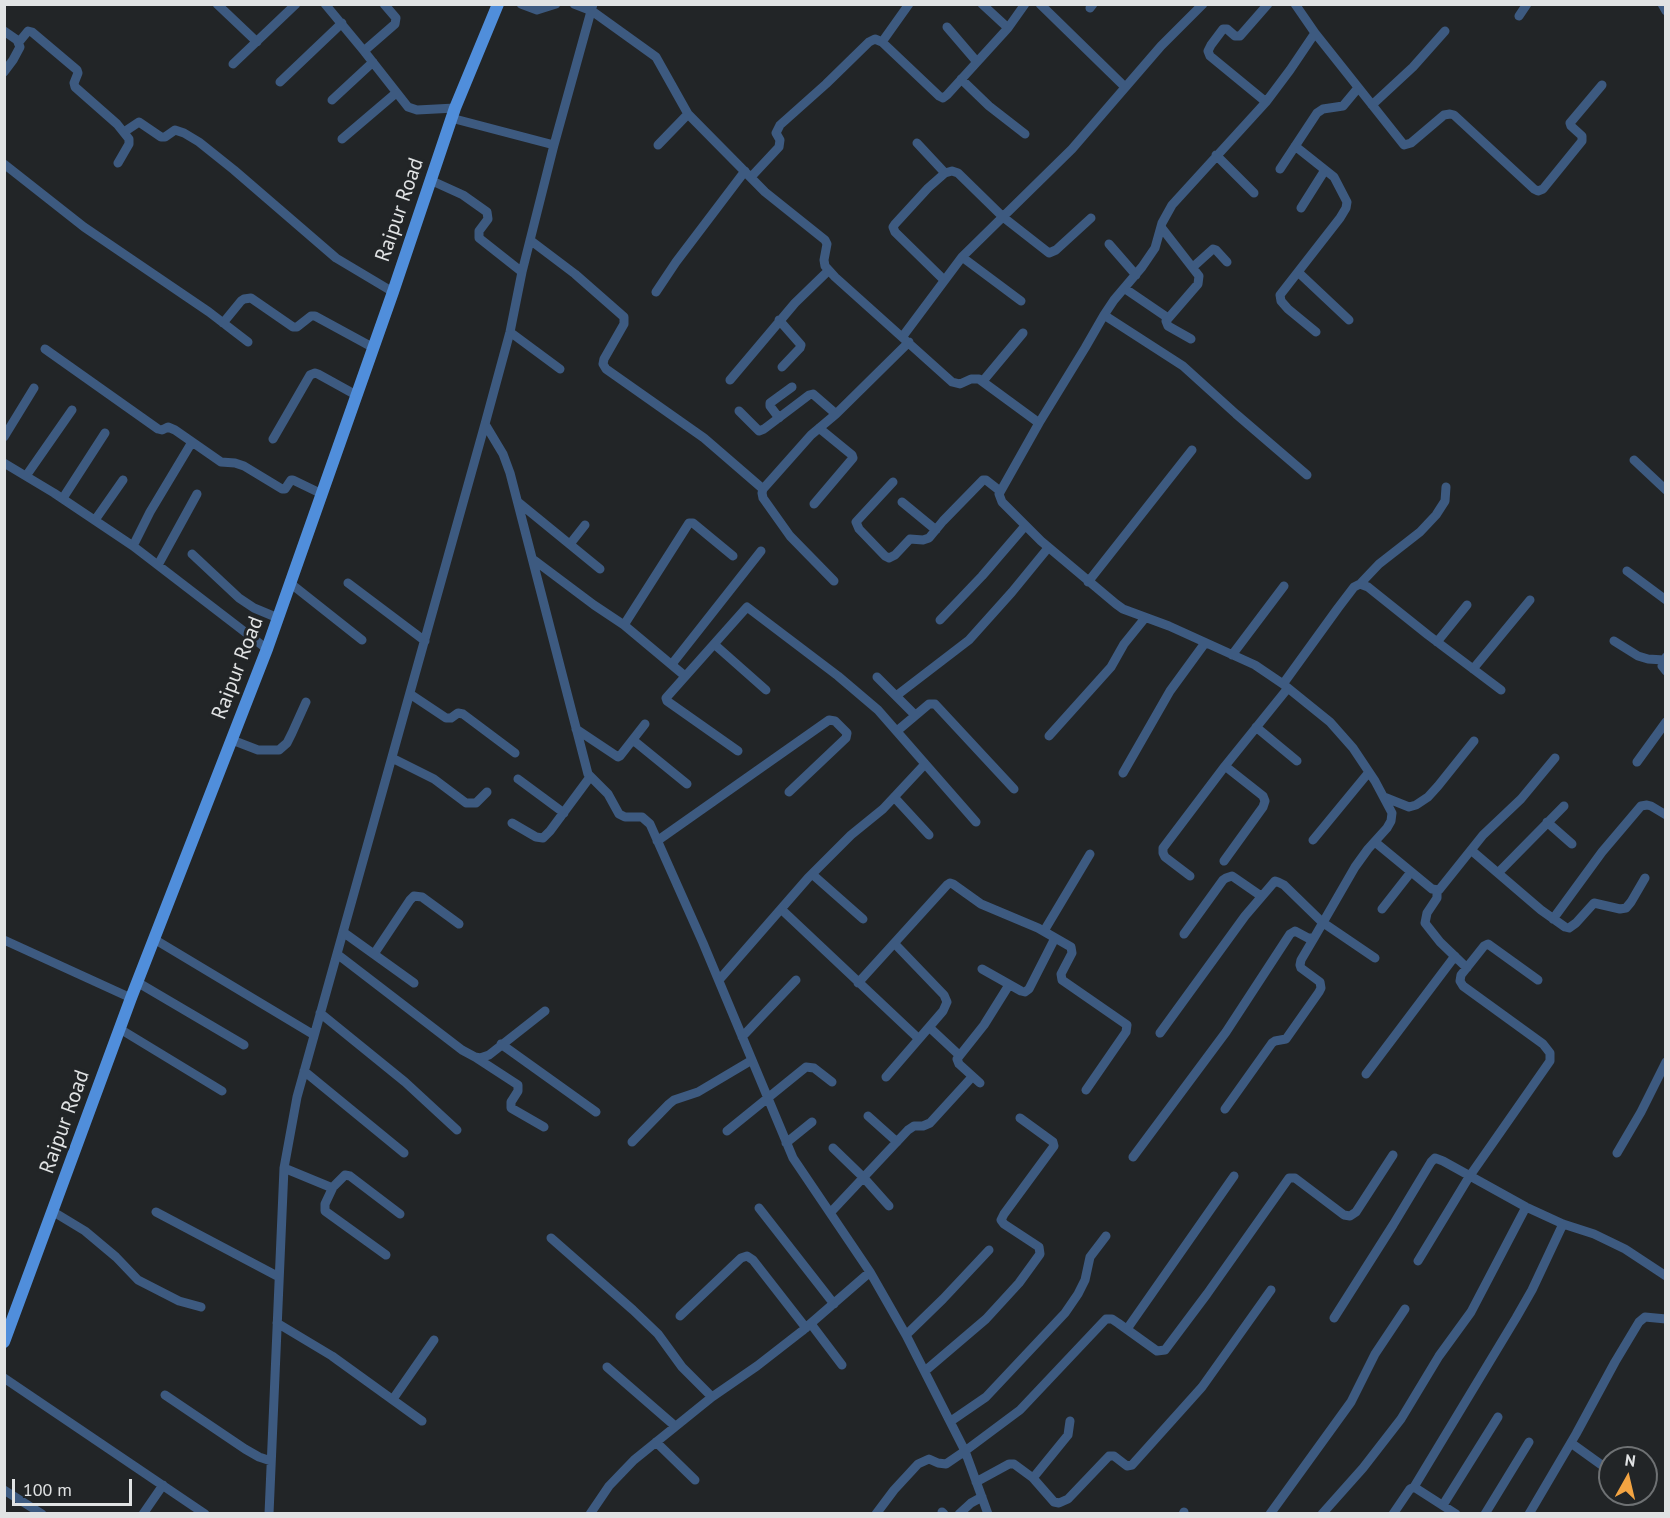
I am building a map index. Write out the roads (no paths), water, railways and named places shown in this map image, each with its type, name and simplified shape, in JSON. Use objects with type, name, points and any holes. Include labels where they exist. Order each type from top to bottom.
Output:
[{"type":"main road","name":"Raipur Road","points":[[5,1337],[137,982],[267,649],[393,292],[453,113],[498,4]]},
{"type":"street","points":[[217,4],[257,42]]},
{"type":"street","points":[[233,64],[296,4]]},
{"type":"street","points":[[325,4],[405,104],[412,109],[453,113],[554,145]]},
{"type":"street","points":[[364,51],[395,24],[396,18],[384,4]]},
{"type":"street","points":[[521,4],[537,10],[556,4]]},
{"type":"street","points":[[574,4],[592,8],[656,57],[688,114],[772,199],[825,240],[827,244],[824,263],[828,271],[952,382],[960,384],[976,379],[982,381],[1039,423]]},
{"type":"street","points":[[882,42],[909,4]]},
{"type":"street","points":[[982,4],[1008,28]]},
{"type":"street","points":[[656,292],[676,262],[748,174],[779,147],[780,140],[777,133],[780,124],[869,42],[876,39],[882,42],[943,98],[1008,28],[1025,4]]},
{"type":"street","points":[[834,581],[790,536],[763,498],[763,489],[798,449],[836,414],[906,339],[944,279],[962,256],[1072,150],[1161,46],[1203,4]]},
{"type":"street","points":[[1266,102],[1210,56],[1208,51],[1223,29],[1227,28],[1235,36],[1240,36],[1268,4]]},
{"type":"street","points":[[1295,4],[1315,33],[1404,145],[1411,143],[1444,115],[1454,115],[1495,155],[1538,191],[1543,189],[1582,141],[1582,136],[1570,123],[1602,86]]},
{"type":"street","points":[[1519,16],[1527,4]]},
{"type":"street","points":[[1662,4],[1665,11]]},
{"type":"street","points":[[1046,6],[1125,87]]},
{"type":"street","points":[[269,1514],[284,1168],[297,1097],[510,332],[522,272],[554,145],[592,8]]},
{"type":"street","points":[[280,82],[342,23]]},
{"type":"street","points":[[947,27],[977,62]]},
{"type":"street","points":[[4,31],[19,42]]},
{"type":"street","points":[[4,72],[19,50],[19,42],[28,31],[35,34],[77,70],[75,87],[129,139],[129,144],[118,163]]},
{"type":"street","points":[[1372,105],[1413,67],[1445,31]]},
{"type":"street","points":[[1225,1109],[1272,1043],[1286,1039],[1319,992],[1320,982],[1300,965],[1301,960],[1355,867],[1387,828],[1392,817],[1391,809],[1351,745],[1330,722],[1285,686],[1255,665],[1169,626],[1123,609],[1048,548],[1002,502],[999,496],[1000,490],[1104,315],[1155,248],[1165,216],[1172,205],[1266,102],[1315,33]]},
{"type":"street","points":[[332,100],[373,62]]},
{"type":"street","points":[[961,79],[989,106],[1025,134]]},
{"type":"street","points":[[1280,169],[1318,111],[1343,106],[1358,88]]},
{"type":"street","points":[[342,140],[396,93]]},
{"type":"street","points":[[658,146],[688,114]]},
{"type":"street","points":[[124,132],[139,122],[161,137],[175,130],[184,133],[234,170],[336,258],[393,292]]},
{"type":"street","points":[[917,143],[945,173]]},
{"type":"street","points":[[1295,146],[1337,181],[1347,206],[1281,293],[1280,299],[1288,309],[1316,332]]},
{"type":"street","points":[[1216,155],[1254,194]]},
{"type":"street","points":[[4,164],[84,227],[248,342]]},
{"type":"street","points":[[1301,208],[1325,170]]},
{"type":"street","points":[[944,279],[893,228],[915,202],[945,173],[958,172],[1003,217],[1049,254],[1091,218]]},
{"type":"street","points":[[430,180],[463,195],[487,212],[488,218],[479,231],[479,238],[522,272]]},
{"type":"street","points":[[1161,228],[1199,276],[1198,284],[1166,323],[1191,339]]},
{"type":"street","points":[[530,240],[575,274],[624,317],[624,324],[604,359],[603,364],[606,369],[704,438],[763,489]]},
{"type":"street","points":[[1109,244],[1136,275]]},
{"type":"street","points":[[1193,267],[1213,249],[1227,261]]},
{"type":"street","points":[[962,256],[1021,301]]},
{"type":"street","points":[[730,380],[779,320],[828,271]]},
{"type":"street","points":[[1298,272],[1349,320]]},
{"type":"street","points":[[1124,288],[1168,318]]},
{"type":"street","points":[[223,323],[244,298],[251,298],[293,327],[315,316],[372,347]]},
{"type":"street","points":[[1104,315],[1183,366],[1307,475]]},
{"type":"street","points":[[779,320],[801,345],[782,367]]},
{"type":"street","points":[[510,332],[560,369]]},
{"type":"street","points":[[982,381],[1023,333]]},
{"type":"street","points":[[45,349],[158,429],[171,428],[221,462],[239,464],[282,489],[294,480],[322,494]]},
{"type":"street","points":[[273,439],[310,375],[315,373],[356,395]]},
{"type":"street","points":[[779,418],[770,403],[792,387]]},
{"type":"street","points":[[4,437],[34,388]]},
{"type":"street","points":[[739,411],[759,431],[811,394],[815,394],[836,414]]},
{"type":"street","points":[[26,476],[72,410]]},
{"type":"street","points":[[485,424],[503,454],[510,473],[534,560],[585,768],[590,777],[608,794],[619,814],[624,817],[642,817],[648,821],[719,980],[786,1143],[798,1167],[870,1272],[906,1335],[965,1451],[988,1514]]},
{"type":"street","points":[[814,504],[853,458],[819,428]]},
{"type":"street","points":[[63,498],[105,434]]},
{"type":"street","points":[[133,546],[150,512],[192,442]]},
{"type":"street","points":[[1088,582],[1192,450]]},
{"type":"street","points":[[1634,460],[1665,490]]},
{"type":"street","points":[[4,463],[63,498],[133,546],[267,649]]},
{"type":"street","points":[[95,520],[123,480]]},
{"type":"street","points":[[893,482],[856,520],[859,529],[889,558],[895,555],[908,540],[927,539],[932,536],[983,480],[1000,490]]},
{"type":"street","points":[[1190,876],[1165,857],[1163,848],[1256,727],[1354,587],[1436,516],[1445,501],[1446,487]]},
{"type":"street","points":[[158,565],[197,494]]},
{"type":"street","points":[[518,502],[600,569]]},
{"type":"street","points":[[902,502],[936,530]]},
{"type":"street","points":[[624,625],[690,522],[733,556]]},
{"type":"street","points":[[570,544],[585,525]]},
{"type":"street","points":[[940,620],[1025,526]]},
{"type":"street","points":[[896,696],[969,640],[1048,548]]},
{"type":"street","points":[[672,664],[761,551]]},
{"type":"street","points":[[192,554],[239,598],[254,608],[278,618]]},
{"type":"street","points":[[534,560],[624,625],[685,676]]},
{"type":"street","points":[[1627,571],[1665,600]]},
{"type":"street","points":[[290,583],[362,640]]},
{"type":"street","points":[[348,584],[424,641]]},
{"type":"street","points":[[1360,584],[1501,690]]},
{"type":"street","points":[[1232,655],[1284,586]]},
{"type":"street","points":[[1473,669],[1530,600]]},
{"type":"street","points":[[1437,642],[1467,605]]},
{"type":"street","points":[[738,751],[667,701],[667,696],[745,608],[750,607],[878,710],[976,822]]},
{"type":"street","points":[[1049,736],[1111,667],[1124,644],[1145,618]]},
{"type":"street","points":[[1614,641],[1642,658],[1665,659],[1662,666],[1665,671]]},
{"type":"street","points":[[1123,773],[1170,691],[1206,643]]},
{"type":"street","points":[[714,644],[766,690]]},
{"type":"street","points":[[877,677],[915,716]]},
{"type":"street","points":[[410,693],[446,718],[451,718],[458,712],[463,714],[514,753]]},
{"type":"street","points":[[232,740],[258,750],[279,750],[292,733],[306,702]]},
{"type":"street","points":[[897,730],[931,704],[938,706],[1014,789]]},
{"type":"street","points":[[657,841],[830,720],[836,721],[847,733],[846,738],[789,792]]},
{"type":"street","points":[[1637,762],[1665,722]]},
{"type":"street","points":[[576,729],[616,756],[620,756],[645,724]]},
{"type":"street","points":[[1256,727],[1297,761]]},
{"type":"street","points":[[633,740],[687,784]]},
{"type":"street","points":[[1384,797],[1409,807],[1416,805],[1438,786],[1474,741]]},
{"type":"street","points":[[392,758],[434,778],[466,803],[476,803],[487,792]]},
{"type":"street","points":[[1375,842],[1432,889],[1442,888],[1483,835],[1521,799],[1555,758]]},
{"type":"street","points":[[719,980],[812,874],[851,835],[877,815],[925,764]]},
{"type":"street","points":[[1224,861],[1265,801],[1263,796],[1226,766]]},
{"type":"street","points":[[1313,840],[1369,772]]},
{"type":"street","points":[[512,823],[536,837],[543,837],[550,831],[590,777]]},
{"type":"street","points":[[518,779],[564,813]]},
{"type":"street","points":[[894,797],[929,835]]},
{"type":"street","points":[[1553,919],[1602,852],[1641,806],[1647,805],[1665,815]]},
{"type":"street","points":[[1498,873],[1564,806]]},
{"type":"street","points":[[1547,822],[1572,844]]},
{"type":"street","points":[[1471,850],[1553,919],[1569,928],[1594,903],[1620,909],[1626,908],[1645,878]]},
{"type":"street","points":[[1044,931],[1090,854]]},
{"type":"street","points":[[1382,909],[1411,872]]},
{"type":"street","points":[[812,874],[863,918]]},
{"type":"street","points":[[1184,934],[1226,878],[1232,876],[1261,896]]},
{"type":"street","points":[[1160,1033],[1245,916],[1273,883],[1278,882],[1322,922],[1375,958]]},
{"type":"street","points":[[858,983],[950,883],[955,885],[986,906],[1044,931],[1071,947],[1072,950],[1061,974],[1062,980],[1126,1023],[1128,1027],[1126,1032],[1086,1090]]},
{"type":"street","points":[[1437,890],[1437,898],[1427,913],[1425,923],[1467,968]]},
{"type":"street","points":[[374,954],[414,896],[422,897],[459,924]]},
{"type":"street","points":[[781,909],[919,1039]]},
{"type":"street","points":[[1133,1157],[1220,1039],[1290,934],[1298,931],[1308,938],[1314,938]]},
{"type":"street","points":[[343,932],[414,983]]},
{"type":"street","points":[[982,969],[1021,991],[1027,991],[1055,938]]},
{"type":"street","points":[[154,939],[314,1035]]},
{"type":"street","points":[[4,940],[131,998]]},
{"type":"street","points":[[886,1077],[946,1006],[946,998],[895,944]]},
{"type":"street","points":[[1418,1261],[1469,1177],[1549,1065],[1551,1056],[1543,1044],[1463,986],[1460,978],[1484,946],[1488,945],[1538,980]]},
{"type":"street","points":[[337,954],[462,1050],[518,1085],[511,1108],[544,1127]]},
{"type":"street","points":[[1366,1074],[1455,956]]},
{"type":"street","points":[[742,1037],[796,980]]},
{"type":"street","points":[[137,982],[244,1045]]},
{"type":"street","points":[[831,1212],[911,1128],[930,1123],[976,1080],[957,1062],[959,1055],[984,1025],[1010,985]]},
{"type":"street","points":[[475,1058],[485,1057],[545,1011]]},
{"type":"street","points":[[320,1013],[405,1082],[457,1130]]},
{"type":"street","points":[[929,1027],[959,1055]]},
{"type":"street","points":[[120,1029],[222,1091]]},
{"type":"street","points":[[501,1044],[596,1112]]},
{"type":"street","points":[[632,1142],[674,1100],[698,1092],[752,1060]]},
{"type":"street","points":[[1617,1153],[1641,1112],[1665,1062]]},
{"type":"street","points":[[727,1131],[808,1067],[814,1068],[832,1082]]},
{"type":"street","points":[[304,1071],[404,1154]]},
{"type":"street","points":[[868,1116],[897,1142]]},
{"type":"street","points":[[925,1371],[986,1319],[1019,1283],[1040,1254],[1039,1247],[1001,1220],[1054,1146],[1053,1142],[1020,1118]]},
{"type":"street","points":[[786,1143],[813,1122]]},
{"type":"street","points":[[833,1148],[889,1206]]},
{"type":"street","points":[[876,1514],[918,1464],[929,1459],[944,1464],[1020,1410],[1106,1319],[1112,1319],[1157,1351],[1165,1350],[1286,1180],[1295,1178],[1344,1215],[1350,1216],[1356,1212],[1393,1155]]},
{"type":"street","points":[[1334,1318],[1435,1158],[1526,1207],[1625,1249],[1665,1276]]},
{"type":"street","points":[[284,1168],[326,1186],[333,1186]]},
{"type":"street","points":[[386,1255],[325,1211],[325,1204],[333,1186],[345,1175],[350,1176],[400,1214]]},
{"type":"street","points":[[1127,1329],[1234,1176]]},
{"type":"street","points":[[1322,1514],[1363,1468],[1401,1419],[1439,1356],[1471,1312],[1526,1207]]},
{"type":"street","points":[[759,1208],[834,1304]]},
{"type":"street","points":[[52,1211],[85,1231],[116,1257],[138,1280],[179,1301],[201,1307]]},
{"type":"street","points":[[156,1212],[279,1277]]},
{"type":"street","points":[[1393,1514],[1410,1489],[1414,1487],[1516,1318],[1563,1224]]},
{"type":"street","points":[[951,1422],[986,1397],[1065,1312],[1085,1280],[1090,1257],[1106,1236]]},
{"type":"street","points":[[551,1238],[650,1326],[682,1367],[712,1397]]},
{"type":"street","points":[[906,1335],[989,1250]]},
{"type":"street","points":[[680,1316],[741,1258],[747,1256],[753,1260],[842,1365]]},
{"type":"street","points":[[590,1514],[609,1486],[634,1460],[712,1397],[757,1366],[809,1325],[870,1272]]},
{"type":"street","points":[[976,1482],[1011,1463],[1033,1478],[1054,1502],[1059,1503],[1068,1499],[1109,1456],[1114,1456],[1127,1466],[1132,1465],[1202,1386],[1271,1290]]},
{"type":"street","points":[[1270,1514],[1351,1402],[1375,1354],[1405,1309]]},
{"type":"street","points":[[1529,1514],[1639,1322],[1645,1317],[1665,1319]]},
{"type":"street","points":[[277,1323],[332,1356],[423,1421]]},
{"type":"street","points":[[393,1399],[434,1340]]},
{"type":"street","points":[[608,1367],[675,1426]]},
{"type":"street","points":[[4,1378],[205,1514]]},
{"type":"street","points":[[165,1395],[245,1449],[271,1461]]},
{"type":"street","points":[[1443,1505],[1498,1417]]},
{"type":"street","points":[[1033,1478],[1068,1435],[1070,1421]]},
{"type":"street","points":[[656,1442],[695,1480]]},
{"type":"street","points":[[1485,1514],[1529,1442]]},
{"type":"street","points":[[1571,1443],[1598,1462]]},
{"type":"street","points":[[143,1514],[163,1485]]},
{"type":"street","points":[[1414,1487],[1456,1514]]},
{"type":"street","points":[[4,1490],[42,1514]]},
{"type":"street","points":[[959,1514],[970,1503],[982,1497]]}]
